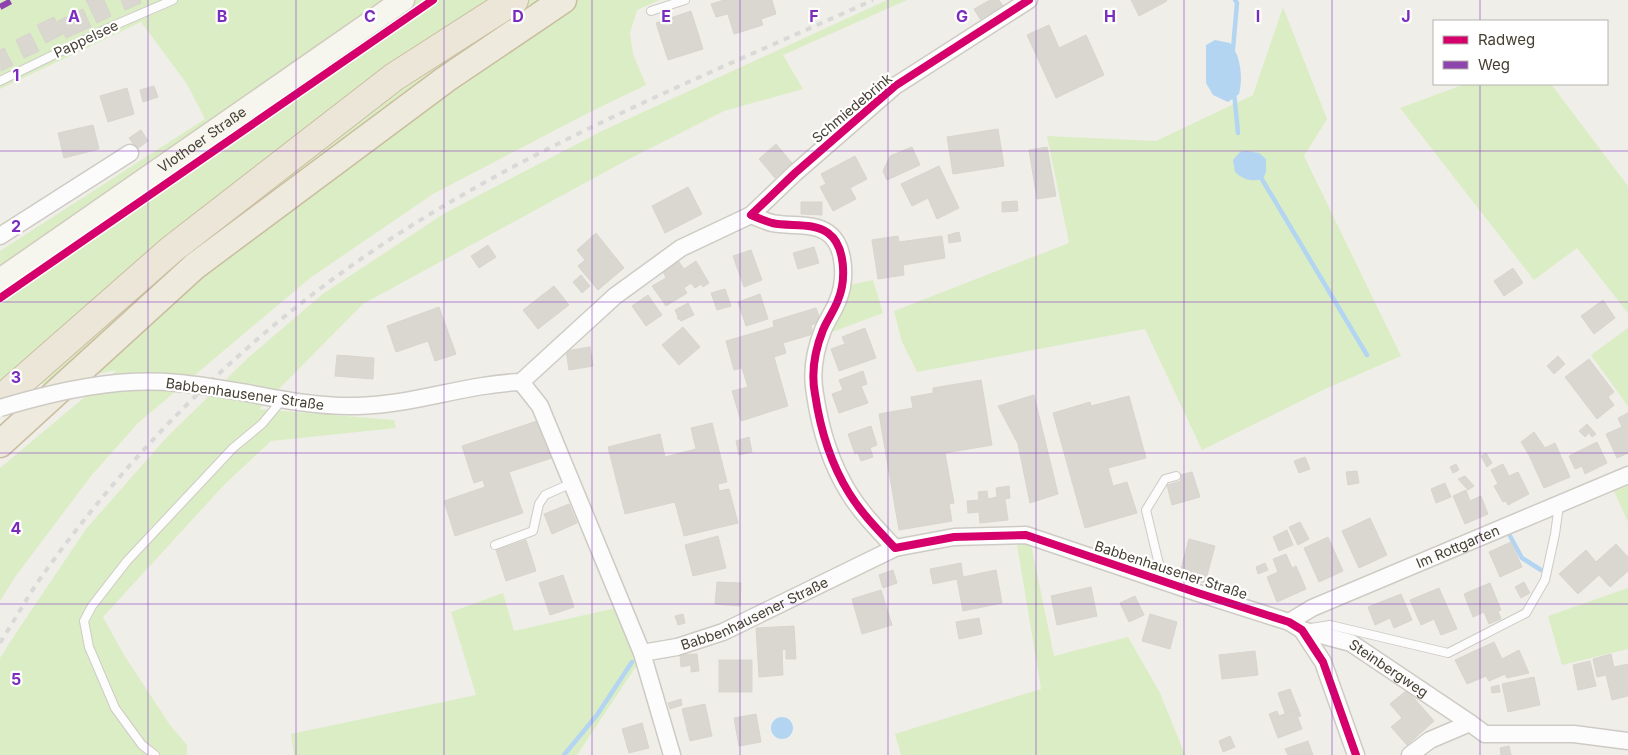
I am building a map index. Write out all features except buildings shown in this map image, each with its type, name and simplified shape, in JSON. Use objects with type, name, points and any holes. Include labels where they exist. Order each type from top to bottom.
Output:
[{"type":"highway","points":[[0,400],[172,249],[394,77],[514,0]]},
{"type":"highway","points":[[0,444],[195,266],[446,79],[563,0]]},
{"type":"main road","name":"Vlothoer Straße","points":[[0,280],[404,0]]},
{"type":"street","name":"Schmiedebrink","points":[[751,215],[795,173],[895,86],[1029,0]]},
{"type":"street","points":[[0,236],[130,153]]},
{"type":"street","points":[[672,755],[642,653],[540,406],[521,382],[615,296],[681,248],[751,215],[772,223],[812,227],[827,232],[837,243],[842,264],[842,286],[838,300],[823,330],[814,362],[814,392],[836,469],[864,514],[895,548]]},
{"type":"street","name":"Babbenhausener Straße","points":[[0,408],[38,397],[89,386],[137,382],[178,382],[306,404],[358,406],[399,402],[498,383],[521,382]]},
{"type":"street","name":"Im Rottgarten","points":[[1296,626],[1312,608],[1628,475]]},
{"type":"street","name":"Babbenhausener Straße","points":[[642,653],[677,647],[723,632],[895,548],[954,537],[1026,536],[1296,626]]},
{"type":"street","points":[[1296,626],[1323,662],[1356,755]]},
{"type":"street","name":"Steinbergweg","points":[[1296,626],[1352,643],[1485,734],[1574,734],[1628,741]]},
{"type":"street","points":[[1410,755],[1430,740],[1470,723]]},
{"type":"lane","name":"Pappelsee","points":[[0,80],[114,25],[173,0]]},
{"type":"lane","points":[[651,11],[685,0]]},
{"type":"lane","points":[[155,755],[142,745],[115,708],[89,647],[84,621],[92,606],[127,561],[233,448],[262,424],[282,400]]},
{"type":"lane","points":[[1163,581],[1146,510],[1165,479],[1176,476]]},
{"type":"lane","points":[[495,545],[533,531],[539,504],[545,495],[572,483]]},
{"type":"lane","points":[[1296,626],[1330,625],[1448,653],[1526,613],[1546,580],[1559,505]]},
{"type":"green space","points":[[0,0],[660,0],[637,10],[630,33],[633,54],[646,85],[433,194],[310,278],[138,423],[91,476],[15,577],[0,601],[0,468],[117,370],[0,392],[0,251],[205,119],[187,84],[141,22],[0,89]]},
{"type":"green space","points":[[887,0],[907,0],[783,55],[803,89],[724,111],[627,160],[363,304],[259,409],[394,420],[396,428],[271,441],[224,485],[103,617],[124,655],[170,725],[187,745],[187,755],[0,755],[0,658],[86,529],[166,438],[249,357],[324,293],[445,213],[602,131]]},
{"type":"green space","points":[[1283,7],[1327,119],[1304,156],[1401,356],[1325,389],[1202,450],[1145,329],[917,372],[902,342],[894,311],[1069,243],[1047,136],[1156,141],[1253,95]]},
{"type":"green space","points":[[1462,85],[1552,85],[1628,186],[1628,313],[1577,248],[1534,280],[1400,108]]},
{"type":"green space","points":[[873,280],[883,313],[827,334],[849,285]]},
{"type":"green space","points":[[1628,328],[1628,406],[1591,355]]},
{"type":"green space","points":[[1628,483],[1628,522],[1613,489]]},
{"type":"green space","points":[[1016,539],[1031,544],[1054,656],[1128,637],[1160,693],[1185,755],[901,755],[895,734],[1041,689]]},
{"type":"green space","points":[[1628,588],[1628,649],[1562,665],[1548,616]]},
{"type":"green space","points":[[503,593],[514,631],[616,608],[637,665],[577,755],[294,755],[291,734],[476,695],[451,612]]},
{"type":"water","points":[[1215,40],[1230,43],[1239,61],[1241,81],[1239,94],[1228,102],[1213,95],[1206,83],[1206,45]]},
{"type":"water","points":[[1240,152],[1259,153],[1266,159],[1266,172],[1263,179],[1248,180],[1235,172],[1233,160]]},
{"type":"water","points":[[782,717],[790,720],[793,728],[790,736],[782,739],[774,736],[771,728],[774,720]]},
{"type":"waterway","points":[[1233,49],[1237,3],[1235,0]]},
{"type":"waterway","points":[[1234,92],[1238,133]]},
{"type":"waterway","points":[[1260,176],[1367,355]]},
{"type":"waterway","points":[[1510,536],[1522,558],[1541,570]]},
{"type":"waterway","points":[[564,755],[597,715],[632,662]]},
{"type":"railway","points":[[0,643],[35,586],[71,537],[108,490],[148,445],[190,401],[234,360],[280,320],[328,283],[377,248],[495,176],[619,114],[873,0]]},
{"type":"marked path","points":[[0,7],[13,0]]},
{"type":"cycle path","points":[[0,298],[433,0]]},
{"type":"cycle path","points":[[1029,0],[895,86],[795,173],[751,215],[772,223],[815,227],[828,233],[838,246],[843,264],[841,292],[820,338],[814,362],[813,378],[820,420],[837,470],[859,508],[895,548],[954,537],[1026,535],[1289,622],[1302,630],[1323,662],[1356,755]]}]
